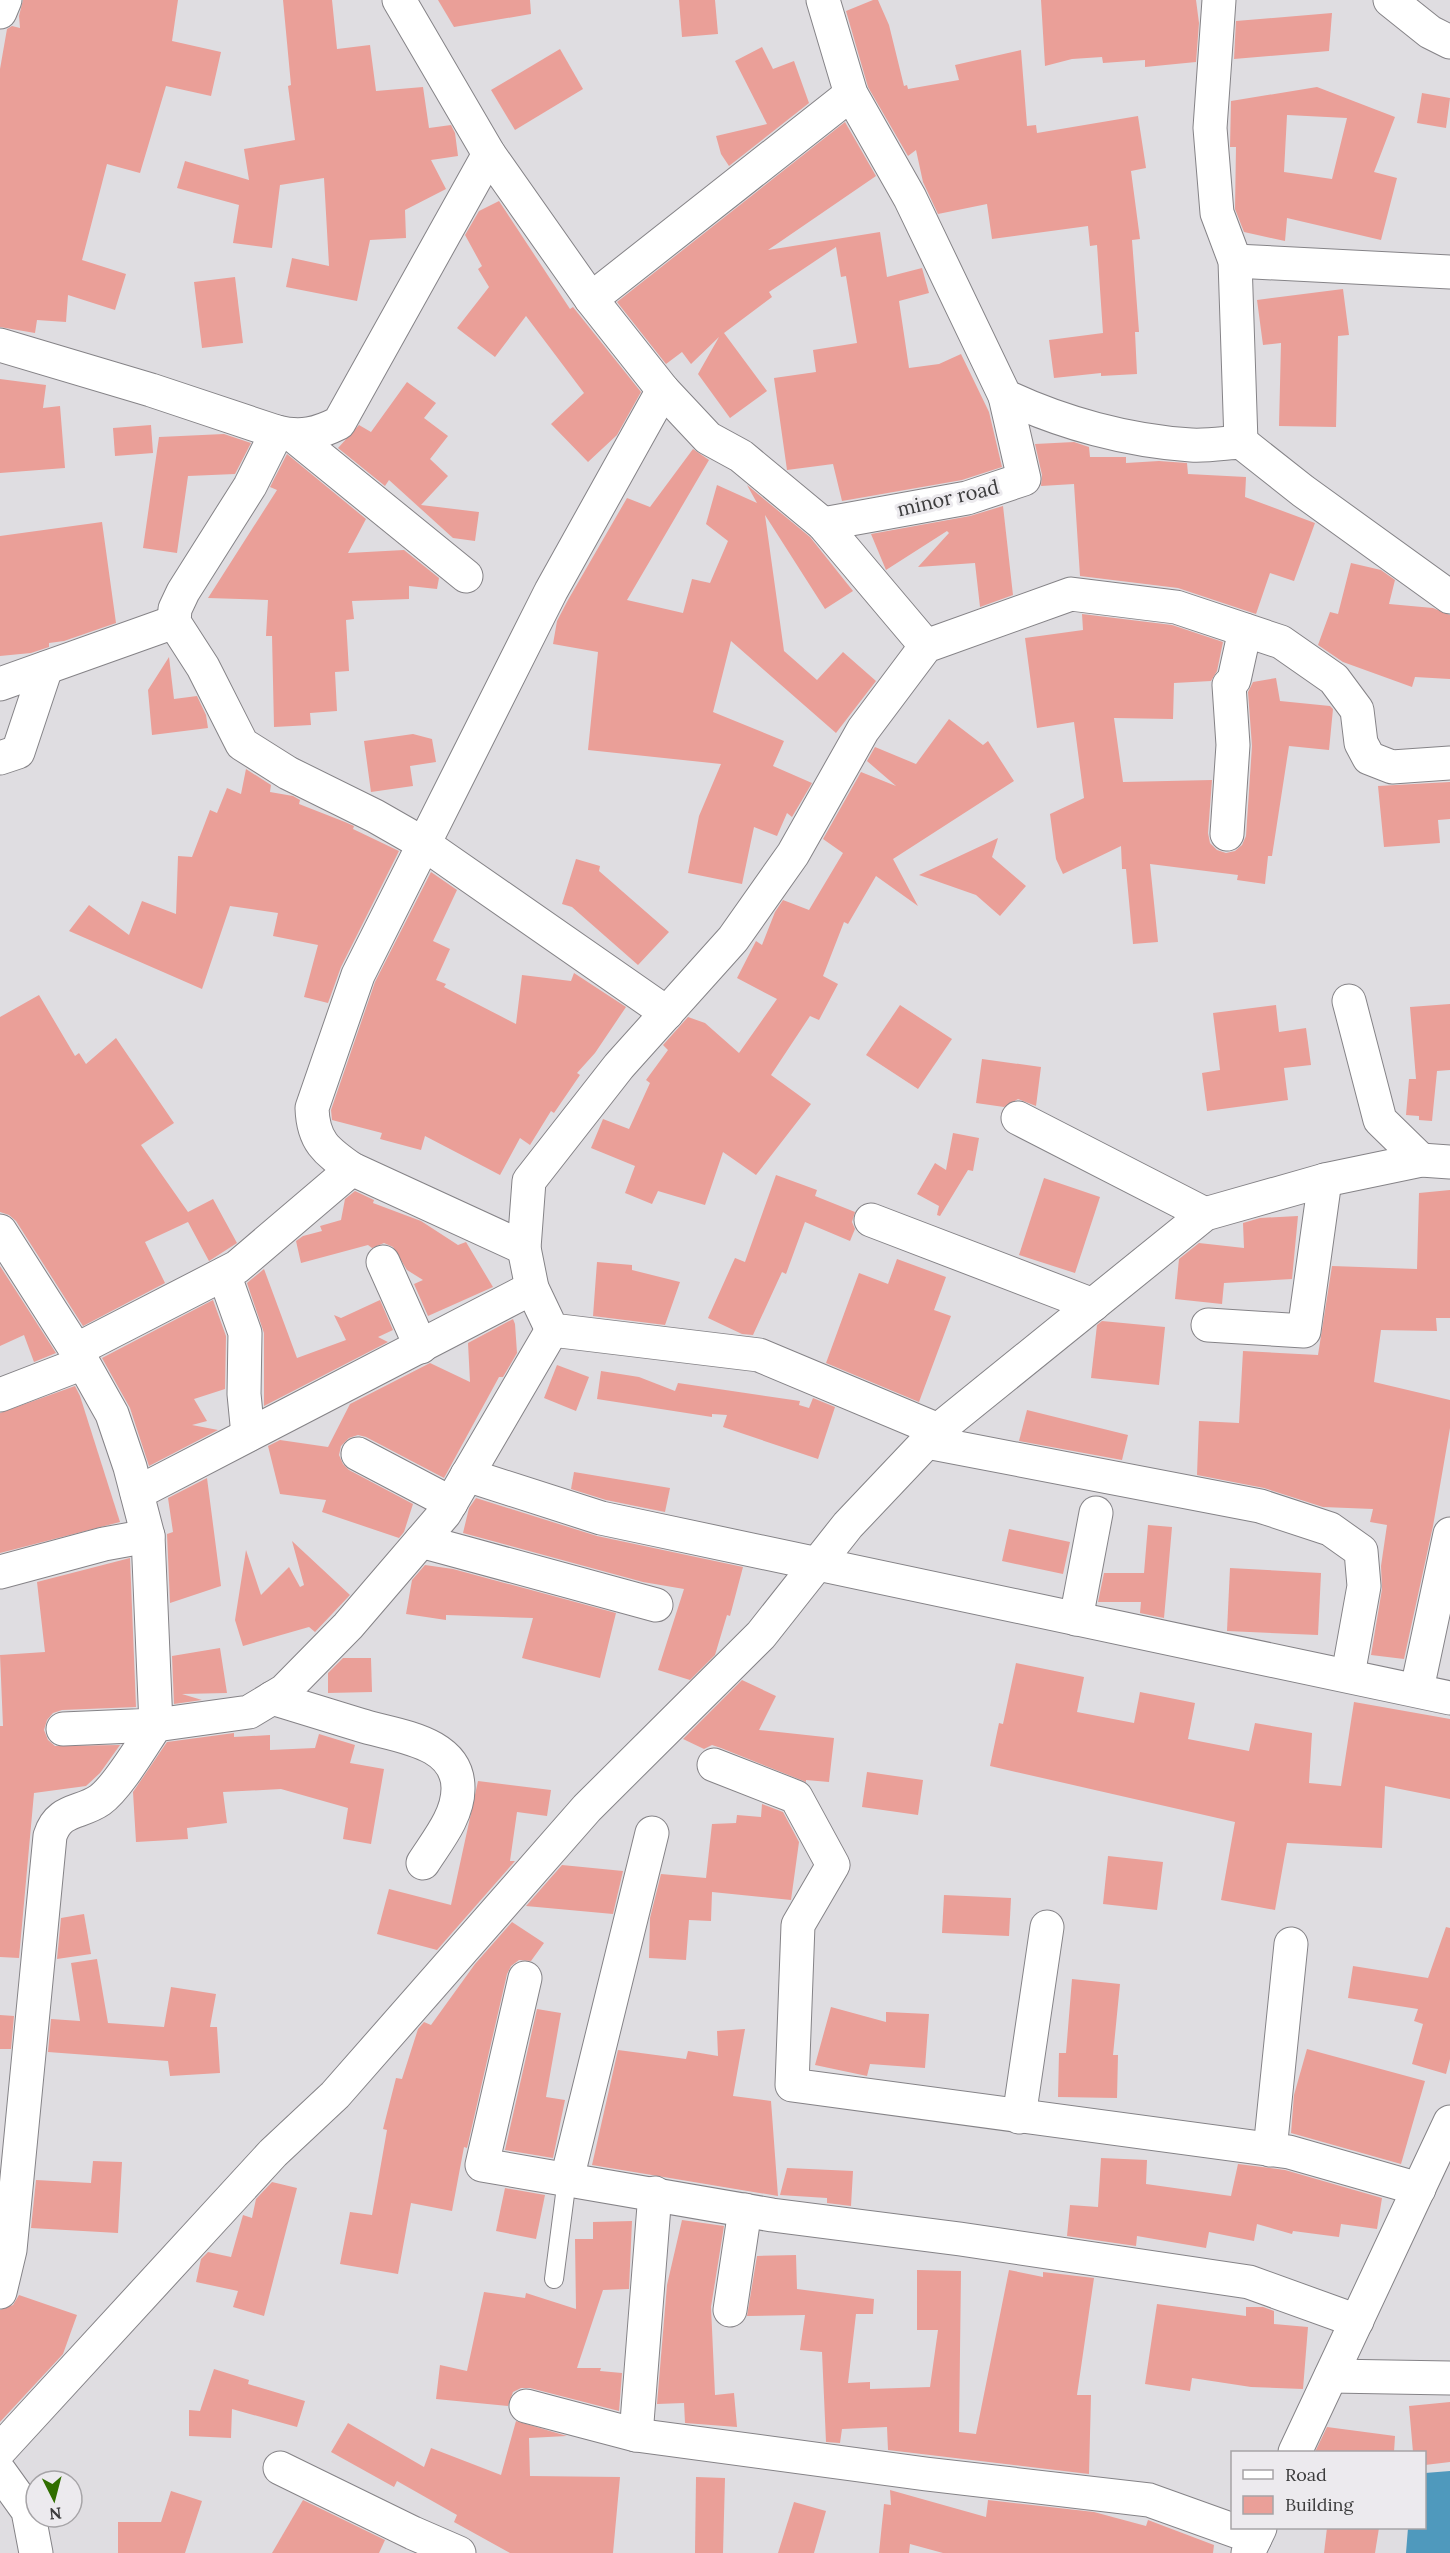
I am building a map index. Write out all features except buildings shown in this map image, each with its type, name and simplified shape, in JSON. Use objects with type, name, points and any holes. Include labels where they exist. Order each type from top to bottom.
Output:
[{"type":"street","points":[[0,12],[5,0]]},
{"type":"street","points":[[399,0],[489,154],[591,299],[663,390],[708,438],[741,456],[823,524],[926,646]]},
{"type":"street","points":[[823,0],[851,94],[910,198],[1005,396],[1031,408],[1119,434],[1191,445],[1242,442],[1303,491],[1450,597]]},
{"type":"street","points":[[1219,0],[1210,128],[1217,213],[1235,261],[1242,442]]},
{"type":"street","points":[[1390,0],[1430,32],[1450,42]]},
{"type":"street","points":[[591,299],[851,94]]},
{"type":"street","points":[[286,435],[318,434],[339,423],[489,154]]},
{"type":"street","points":[[1235,261],[1450,272]]},
{"type":"street","points":[[0,345],[151,390],[286,435],[466,576]]},
{"type":"street","points":[[524,1248],[352,1169],[328,1152],[313,1128],[312,1108],[358,975],[551,591],[663,390]]},
{"type":"street","name":"minor road","points":[[823,524],[967,498],[1023,479],[1005,396]]},
{"type":"street","points":[[286,435],[250,486],[183,592],[175,609],[174,622],[203,667],[242,744],[288,773],[375,816],[424,844],[667,1013]]},
{"type":"street","points":[[552,1330],[532,1288],[524,1248],[529,1181],[619,1066],[733,939],[787,863],[863,730],[926,646],[1071,594],[1176,606],[1281,642],[1334,679],[1357,710],[1361,743],[1369,758],[1392,767],[1450,763]]},
{"type":"street","points":[[0,684],[174,622]]},
{"type":"street","points":[[1227,834],[1233,745],[1229,685],[1234,680],[1245,630]]},
{"type":"street","points":[[0,758],[18,752],[46,668]]},
{"type":"street","points":[[1349,1002],[1380,1120],[1436,1161]]},
{"type":"street","points":[[1018,1118],[1205,1214]]},
{"type":"street","points":[[0,2451],[273,2153],[335,2095],[587,1808],[761,1635],[818,1566],[848,1525],[933,1436],[1205,1214],[1325,1180],[1436,1161]]},
{"type":"street","points":[[0,1395],[80,1356],[237,1267],[352,1169]]},
{"type":"street","points":[[1208,1325],[1304,1331],[1325,1180]]},
{"type":"street","points":[[871,1220],[1093,1305]]},
{"type":"street","points":[[0,1231],[80,1356],[112,1414],[137,1493],[148,1536],[156,1725],[101,1800],[64,1816],[54,1824],[50,1836],[10,2250],[0,2292]]},
{"type":"street","points":[[384,1262],[421,1347]]},
{"type":"street","points":[[224,1274],[245,1333],[244,1394],[248,1435]]},
{"type":"street","points":[[137,1493],[532,1288]]},
{"type":"street","points":[[552,1330],[759,1354],[933,1436],[1260,1506],[1330,1529],[1361,1551],[1364,1586],[1348,1675]]},
{"type":"street","points":[[63,1729],[156,1725],[249,1712],[284,1691],[348,1626],[421,1542],[451,1503],[552,1330]]},
{"type":"street","points":[[358,1454],[451,1503]]},
{"type":"street","points":[[467,1475],[601,1518],[818,1566],[1417,1689],[1450,1698]]},
{"type":"street","points":[[1076,1619],[1096,1513]]},
{"type":"street","points":[[1417,1689],[1450,1534]]},
{"type":"street","points":[[0,1572],[104,1544],[148,1536]]},
{"type":"street","points":[[421,1542],[656,1605]]},
{"type":"street","points":[[272,1698],[363,1726],[414,1738],[440,1753],[455,1770],[458,1790],[450,1821],[423,1863]]},
{"type":"street","points":[[714,1765],[796,1797],[833,1865],[798,1925],[792,2085],[1288,2152],[1419,2189]]},
{"type":"street","points":[[567,2179],[652,1833]]},
{"type":"street","points":[[1019,2117],[1047,1927]]},
{"type":"street","points":[[1270,2150],[1291,1944]]},
{"type":"street","points":[[525,1978],[482,2165],[745,2210],[1249,2282],[1357,2321]]},
{"type":"street","points":[[1295,2451],[1450,2122]]},
{"type":"street","points":[[636,2435],[655,2193]]},
{"type":"street","points":[[730,2310],[745,2210]]},
{"type":"street","points":[[1331,2376],[1450,2378]]},
{"type":"street","points":[[526,2406],[636,2435],[926,2474],[1149,2500],[1255,2540]]},
{"type":"street","points":[[280,2468],[412,2533],[459,2553]]},
{"type":"street","points":[[0,2472],[28,2511],[36,2553]]},
{"type":"lane","points":[[554,2279],[567,2179]]},
{"type":"water","points":[[1450,2471],[1450,2553],[1406,2553],[1408,2529],[1426,2529],[1426,2473]]}]
